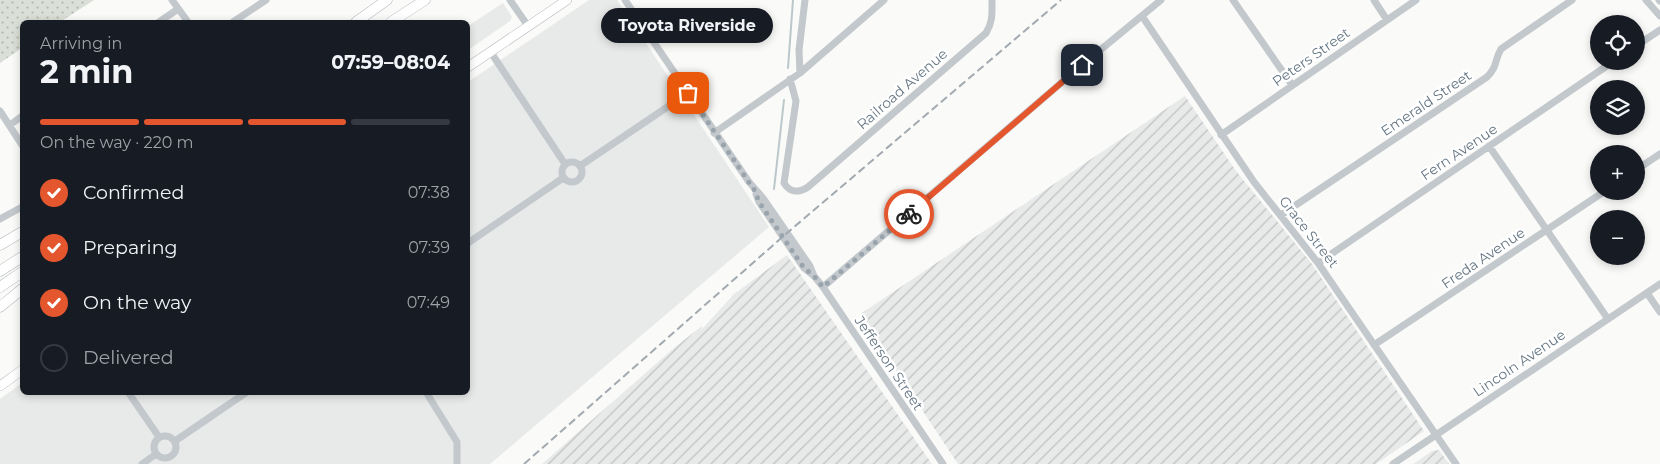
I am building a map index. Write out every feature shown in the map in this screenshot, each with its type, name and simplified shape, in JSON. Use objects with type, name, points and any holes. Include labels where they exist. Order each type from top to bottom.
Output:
[{"type":"highway","points":[[359,20],[387,0]]},
{"type":"highway","points":[[394,20],[425,0]]},
{"type":"highway","points":[[0,244],[20,233]]},
{"type":"highway","points":[[0,271],[20,257]]},
{"type":"highway","points":[[0,287],[20,273]]},
{"type":"highway","points":[[0,307],[20,291]]},
{"type":"main road","points":[[470,66],[567,0]]},
{"type":"main road","points":[[0,386],[20,371]]},
{"type":"street","points":[[172,0],[186,20]]},
{"type":"street","points":[[236,20],[266,0]]},
{"type":"street","points":[[510,0],[528,26]]},
{"type":"street","name":"Jefferson Street","points":[[625,0],[755,191],[759,202],[782,237],[804,268],[823,287],[943,464]]},
{"type":"street","points":[[800,72],[799,50],[805,0]]},
{"type":"street","points":[[714,133],[800,72],[884,0]]},
{"type":"street","name":"Railroad Avenue","points":[[790,79],[796,101],[784,183],[791,190],[801,192],[986,33],[993,18],[992,0]]},
{"type":"street","points":[[823,287],[1082,65],[1161,0]]},
{"type":"street","points":[[1234,0],[1292,85]]},
{"type":"street","points":[[1374,0],[1387,20]]},
{"type":"street","name":"Peters Street","points":[[1221,134],[1416,0]]},
{"type":"street","name":"Emerald Street","points":[[1281,216],[1487,77],[1495,69],[1501,49],[1572,0]]},
{"type":"street","points":[[1646,0],[1660,16]]},
{"type":"street","points":[[162,20],[178,9]]},
{"type":"street","name":"Grace Street","points":[[1142,16],[1254,182],[1318,263],[1456,464]]},
{"type":"street","points":[[1645,40],[1660,30]]},
{"type":"street","points":[[490,51],[565,164]]},
{"type":"street","name":"Fern Avenue","points":[[1318,263],[1601,70]]},
{"type":"street","points":[[580,166],[688,93]]},
{"type":"street","points":[[0,111],[20,142]]},
{"type":"street","points":[[10,125],[20,118]]},
{"type":"street","points":[[1489,146],[1608,319]]},
{"type":"street","points":[[1645,164],[1660,154]]},
{"type":"street","points":[[563,178],[562,169],[565,164],[571,162],[580,166]]},
{"type":"street","points":[[563,178],[571,182],[578,180],[582,175],[580,166]]},
{"type":"street","points":[[470,242],[563,178]]},
{"type":"street","name":"Freda Avenue","points":[[1374,345],[1592,200]]},
{"type":"street","points":[[0,219],[20,207]]},
{"type":"street","name":"Lincoln Avenue","points":[[1393,464],[1660,284]]},
{"type":"street","points":[[1647,293],[1660,312]]},
{"type":"street","points":[[130,395],[159,437]]},
{"type":"street","points":[[175,441],[243,395]]},
{"type":"street","points":[[428,395],[457,442],[457,464]]},
{"type":"street","points":[[170,436],[175,441],[177,448],[172,456],[165,458],[154,451],[154,443],[159,437],[170,436]]},
{"type":"street","points":[[142,464],[156,454]]},
{"type":"street","points":[[172,456],[177,464]]},
{"type":"shaded area","points":[[0,0],[94,0],[63,20],[20,20],[20,49],[0,63]]},
{"type":"shaded area","points":[[589,0],[617,0],[769,227],[490,464],[0,464],[0,399],[20,384],[20,395],[470,395],[470,81]]},
{"type":"shaded area","points":[[503,3],[512,17],[510,21],[470,49],[470,25]]},
{"type":"shaded area","points":[[1185,96],[1236,171],[1312,264],[1424,431],[1376,464],[958,464],[859,315]]},
{"type":"shaded area","points":[[787,255],[932,464],[542,464],[675,347],[702,326],[702,329],[734,294]]},
{"type":"shaded area","points":[[1439,450],[1449,464],[1413,464],[1432,451]]},
{"type":"waterway","points":[[788,68],[793,0]]},
{"type":"waterway","points":[[774,189],[784,100]]},
{"type":"railway","points":[[524,464],[787,233],[1061,0]]},
{"type":"way so far","points":[[688,93],[755,191],[759,202],[782,237],[804,268],[823,287],[909,214]]},
{"type":"place","name":"Toyota Riverside","points":[[688,93]]},
{"type":"route","points":[[909,214],[1082,65]]}]
